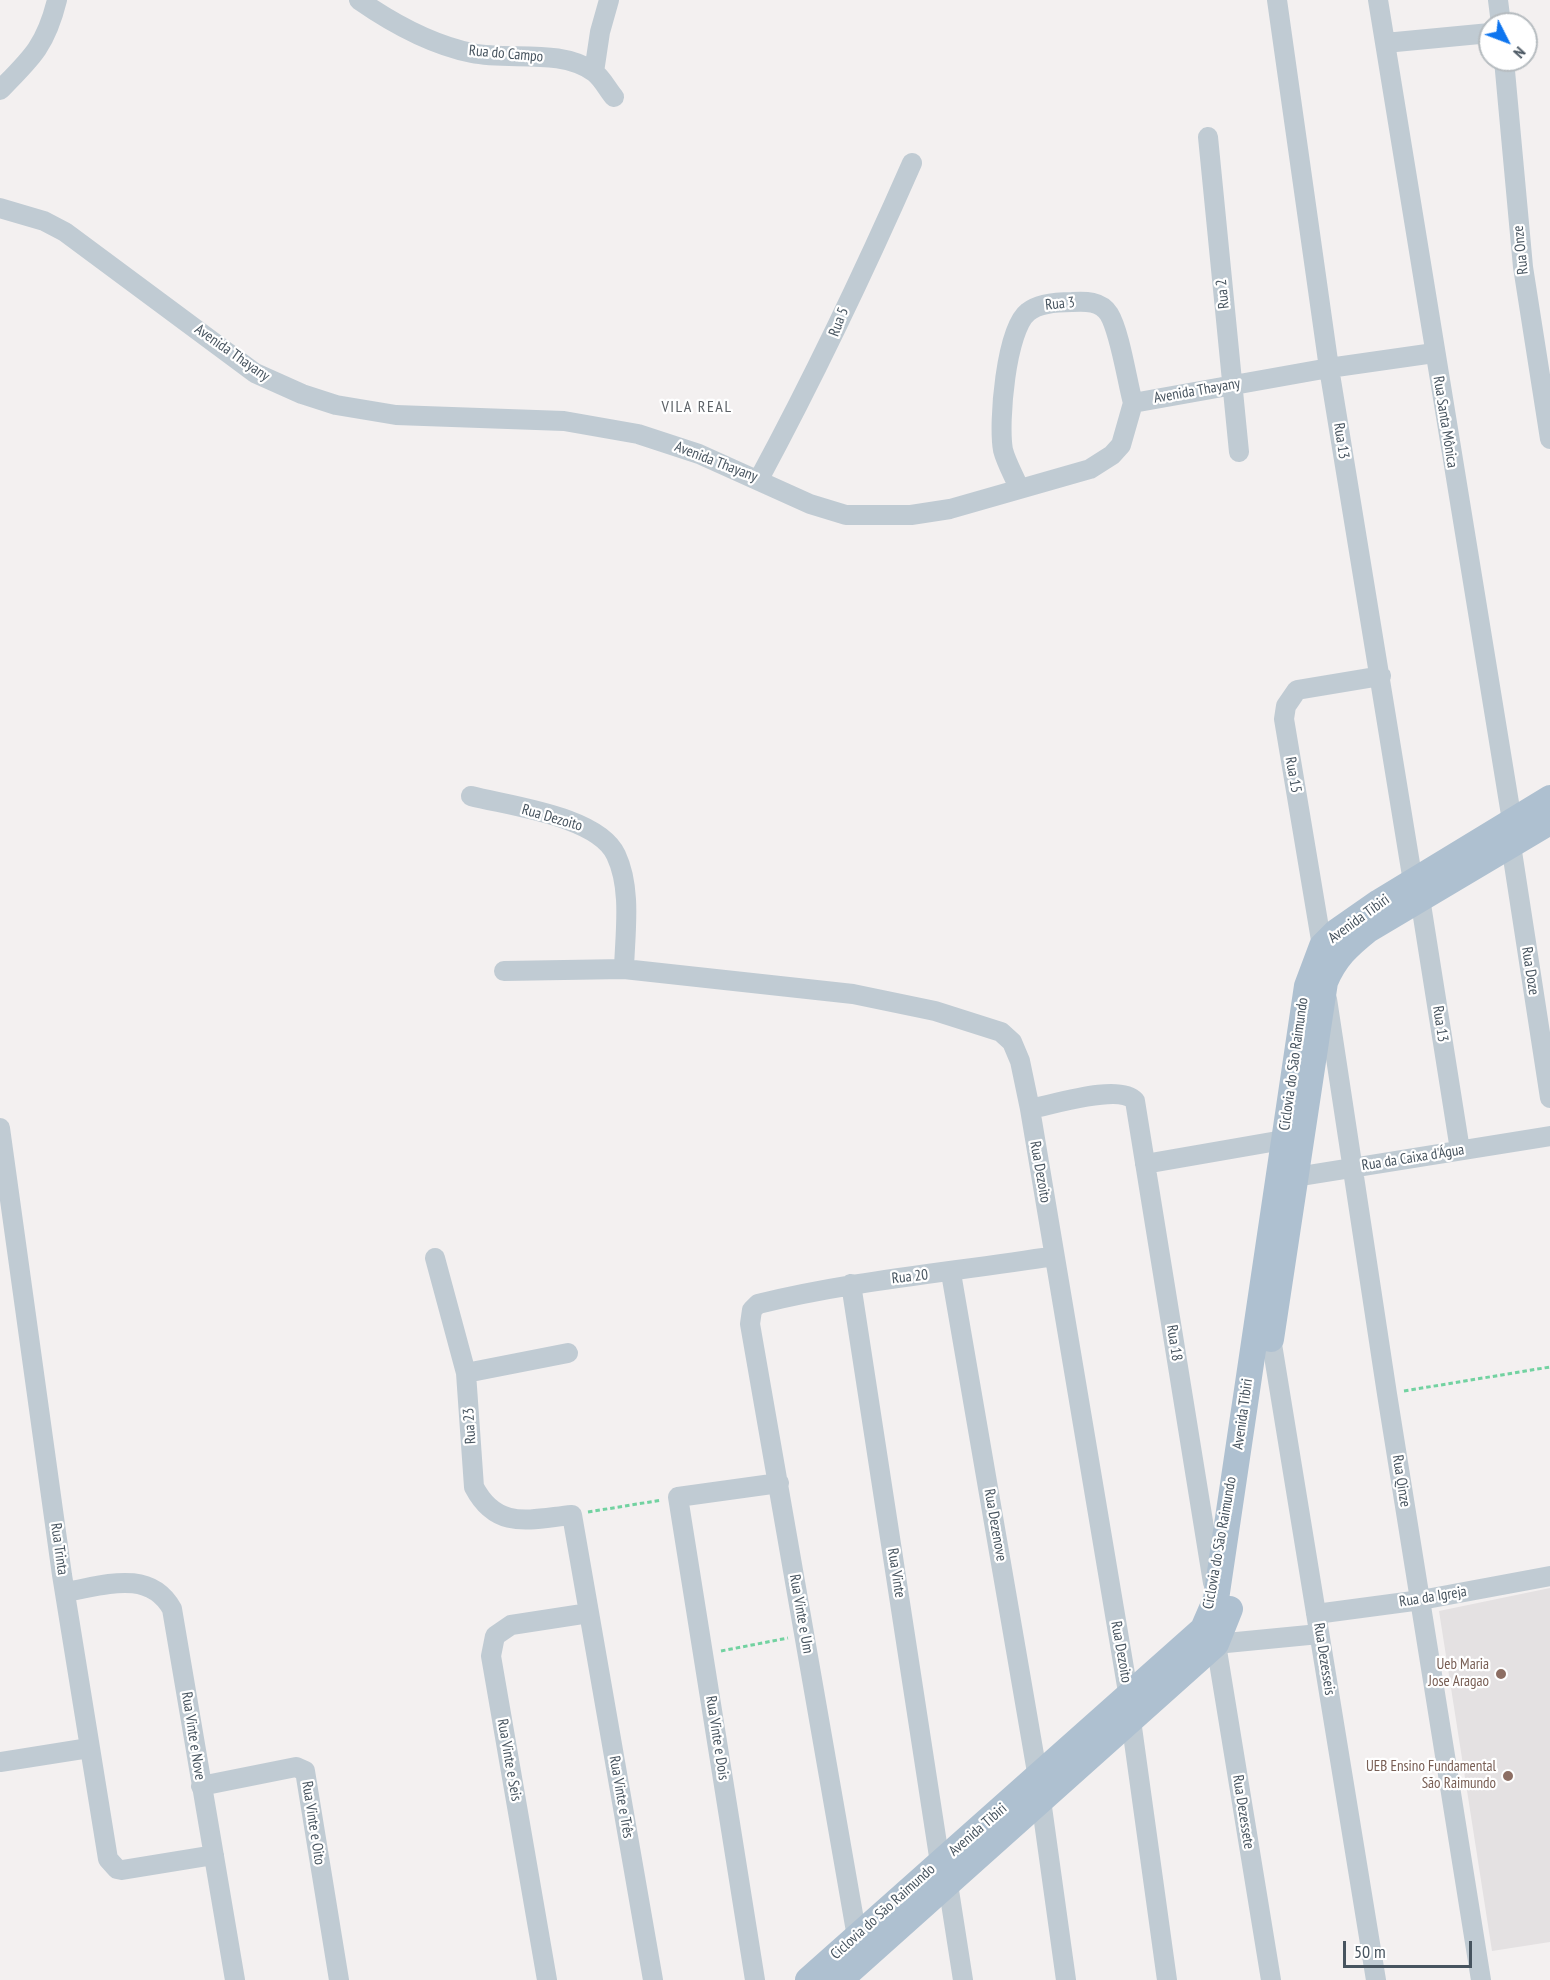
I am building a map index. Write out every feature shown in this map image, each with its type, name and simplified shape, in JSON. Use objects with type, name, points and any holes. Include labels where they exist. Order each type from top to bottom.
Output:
[{"type":"main road","name":"Avenida Tibiri","points":[[808,1980],[857,1936],[944,1873],[1130,1709],[1216,1644],[1271,1338],[1286,1178],[1283,1140],[1307,986],[1322,946],[1344,927],[1416,890],[1511,833],[1550,798]]},
{"type":"main road","name":"Avenida Tibiri","points":[[1511,833],[1550,822]]},
{"type":"main road","name":"Avenida Tibiri","points":[[1130,1709],[1198,1636],[1224,1600],[1286,1178],[1325,982],[1334,962],[1345,948],[1416,890]]},
{"type":"main road","name":"Avenida Tibiri","points":[[854,1975],[944,1873]]},
{"type":"street","points":[[0,90],[36,53],[47,36],[57,0]]},
{"type":"street","name":"Rua do Campo","points":[[359,0],[383,16],[459,50],[474,54],[550,58],[594,72]]},
{"type":"street","points":[[609,0],[600,33],[594,72],[614,97]]},
{"type":"street","name":"Rua 13","points":[[1277,0],[1329,368],[1460,1150]]},
{"type":"street","name":"Rua Santa Mônica","points":[[1378,0],[1511,833]]},
{"type":"street","points":[[1385,43],[1478,34]]},
{"type":"street","name":"Rua Onze","points":[[1505,72],[1523,267],[1544,362],[1550,439]]},
{"type":"street","name":"Rua 2","points":[[1208,137],[1239,452]]},
{"type":"street","name":"Rua 5","points":[[759,479],[832,342],[848,297],[884,228],[912,163]]},
{"type":"street","name":"Avenida Thayany","points":[[0,208],[44,221],[65,232],[255,373],[302,394],[336,405],[396,415],[564,421],[628,432],[699,454],[759,479],[810,504],[846,515],[911,515],[950,508],[1090,469],[1112,455],[1121,445],[1133,403],[1329,368],[1434,353]]},
{"type":"street","name":"Rua 3","points":[[1019,488],[1004,453],[1000,420],[1008,363],[1016,332],[1026,313],[1038,307],[1061,302],[1096,303],[1102,307],[1113,324],[1133,403]]},
{"type":"street","name":"Rua 15","points":[[1322,946],[1284,719],[1286,706],[1297,690],[1381,676]]},
{"type":"street","name":"Rua Dezoito","points":[[471,796],[567,819],[586,826],[609,845],[616,854],[623,879],[624,969]]},
{"type":"street","name":"Rua Doze","points":[[1511,833],[1550,1098]]},
{"type":"street","name":"Rua Dezoito","points":[[504,970],[624,969],[805,991],[853,994],[934,1011],[979,1024],[1001,1032],[1012,1042],[1020,1061],[1030,1109],[1130,1709],[1167,1980]]},
{"type":"street","name":"Rua Qinze","points":[[1325,982],[1387,1394],[1481,1980]]},
{"type":"street","name":"Rua 18","points":[[1030,1109],[1107,1093],[1125,1094],[1135,1101],[1224,1600]]},
{"type":"street","name":"Rua Trinta","points":[[0,1128],[65,1592],[108,1859],[117,1869],[122,1870],[214,1855]]},
{"type":"street","name":"Rua da Caixa d'Água","points":[[1286,1178],[1550,1136]]},
{"type":"street","points":[[1145,1164],[1283,1140]]},
{"type":"street","name":"Rua 20","points":[[767,1301],[851,1284],[951,1273],[1054,1256]]},
{"type":"street","name":"Rua 23","points":[[435,1258],[466,1373],[474,1487],[486,1506],[507,1518],[523,1520],[572,1515]]},
{"type":"street","name":"Rua Dezenove","points":[[951,1273],[1040,1789],[1066,1980]]},
{"type":"street","name":"Rua Vinte","points":[[851,1284],[963,1980]]},
{"type":"street","name":"Rua Vinte e Um","points":[[767,1301],[754,1306],[750,1324],[857,1936]]},
{"type":"street","name":"Rua Dezesseis","points":[[1271,1338],[1376,1980]]},
{"type":"street","points":[[466,1373],[568,1353]]},
{"type":"street","points":[[678,1497],[779,1482]]},
{"type":"street","name":"Rua Vinte e Dois","points":[[678,1497],[755,1980]]},
{"type":"street","points":[[572,1515],[589,1613]]},
{"type":"street","name":"Rua da Igreja","points":[[1316,1614],[1421,1600],[1550,1576]]},
{"type":"street","name":"Rua Vinte e Nove","points":[[65,1592],[119,1583],[141,1584],[153,1588],[165,1597],[175,1622],[235,1980]]},
{"type":"street","name":"Rua Vinte e Seis","points":[[547,1980],[491,1656],[495,1636],[511,1625],[589,1613]]},
{"type":"street","name":"Rua Vinte e Três","points":[[589,1613],[653,1980]]},
{"type":"street","points":[[1216,1644],[1319,1634]]},
{"type":"street","name":"Rua Dezessete","points":[[1216,1644],[1271,1980]]},
{"type":"street","points":[[0,1762],[89,1748]]},
{"type":"street","name":"Rua Vinte e Oito","points":[[201,1786],[296,1767],[305,1771],[339,1980]]},
{"type":"path","points":[[1387,1394],[1550,1367]]},
{"type":"path","points":[[572,1515],[678,1497]]},
{"type":"path","points":[[703,1655],[805,1634]]},
{"type":"shaded area","name":"UEB Ensino Fundamental São Raimundo","points":[[1550,1588],[1550,1942],[1492,1951],[1439,1611]]},
{"type":"place","name":"Ueb Maria Jose Aragao","points":[[1501,1674]]},
{"type":"place","name":"UEB Ensino Fundamental São Raimundo","points":[[1508,1776]]},
{"type":"district","name":"VILA REAL","points":[[697,407]]}]
